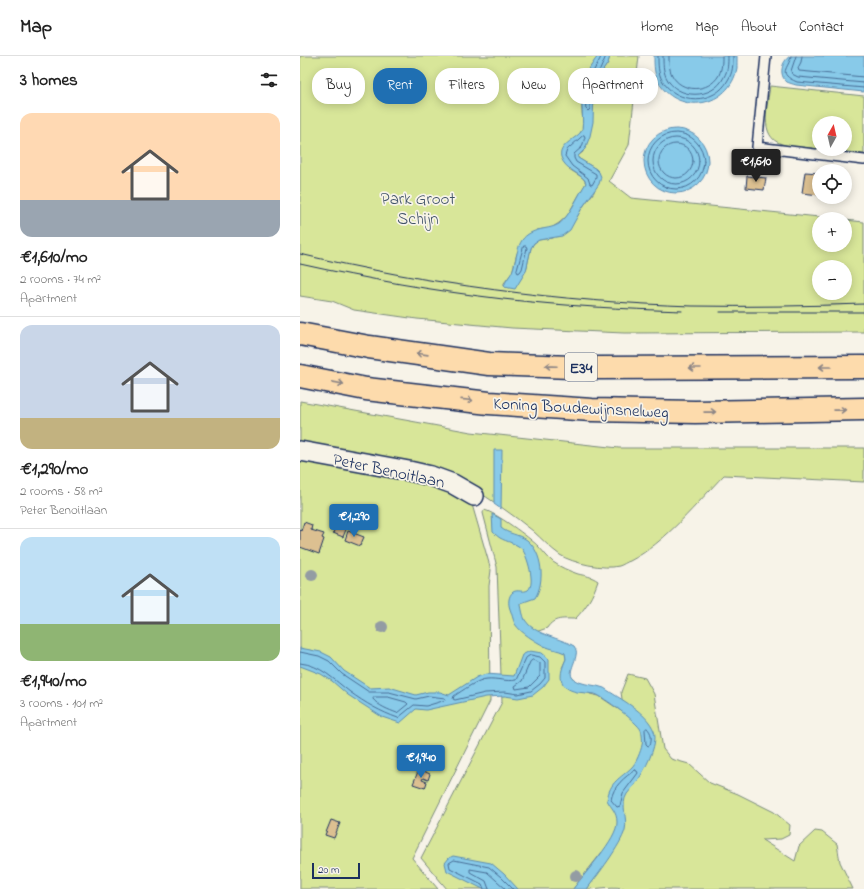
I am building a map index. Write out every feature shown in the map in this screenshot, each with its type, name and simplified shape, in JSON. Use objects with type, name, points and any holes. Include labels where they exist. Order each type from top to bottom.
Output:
[{"type":"highway","name":"E34","points":[[300,334],[369,347],[489,364],[598,368],[864,367]]},
{"type":"highway","name":"Koning Boudewijnsnelweg","points":[[300,376],[366,389],[489,403],[592,410],[695,412],[864,409]]},
{"type":"street","name":"Peter Benoitlaan","points":[[300,451],[431,476],[453,484],[474,496]]},
{"type":"lane","points":[[766,56],[757,148],[864,160]]},
{"type":"green space","name":"Park Groot Schijn","points":[[300,56],[598,56],[591,68],[568,68],[568,104],[582,104],[583,128],[579,134],[564,147],[569,169],[583,178],[586,183],[567,216],[551,228],[537,230],[517,253],[512,273],[504,283],[504,287],[509,288],[526,271],[531,248],[534,243],[539,240],[552,238],[577,217],[594,192],[596,169],[578,158],[578,156],[583,152],[594,104],[634,104],[629,145],[609,181],[631,198],[812,216],[812,252],[852,252],[852,221],[864,222],[864,332],[624,333],[512,328],[417,319],[354,310],[332,301],[300,296]]},
{"type":"green space","points":[[610,56],[639,56],[638,68],[605,68]]},
{"type":"green space","points":[[770,86],[864,96],[864,154],[852,153],[852,116],[812,116],[812,148],[782,144],[775,140],[770,135],[767,127],[767,110]]},
{"type":"green space","points":[[300,401],[471,432],[619,448],[864,448],[864,482],[724,475],[680,522],[656,544],[643,553],[619,566],[606,567],[589,565],[572,561],[560,555],[517,518],[466,484],[300,442]]},
{"type":"green space","points":[[300,459],[400,473],[471,501],[491,570],[489,586],[490,701],[412,858],[438,889],[300,889]]},
{"type":"green space","points":[[484,510],[496,515],[520,532],[538,546],[556,564],[571,572],[591,577],[598,581],[589,602],[575,619],[556,620],[547,628],[536,632],[520,629],[546,647],[557,649],[565,653],[566,659],[562,668],[590,694],[599,696],[624,713],[621,692],[628,674],[645,678],[654,694],[663,749],[671,759],[689,764],[710,783],[738,794],[774,812],[790,825],[789,835],[781,839],[762,840],[795,861],[799,846],[815,831],[822,832],[837,844],[840,862],[853,889],[627,889],[612,887],[587,889],[609,858],[602,852],[573,889],[447,889],[421,858],[502,702],[497,567],[483,513]]},
{"type":"water","points":[[598,56],[610,56],[605,68],[590,68]]},
{"type":"water","points":[[654,56],[737,56],[737,68],[732,81],[725,91],[715,99],[703,102],[691,103],[679,100],[668,93],[658,82],[658,68],[654,68]]},
{"type":"water","points":[[790,56],[864,56],[864,92],[796,85],[787,82],[784,79],[782,68],[787,58]]},
{"type":"water","points":[[582,104],[594,104],[593,122],[590,136],[585,149],[578,156],[578,158],[599,172],[601,177],[599,184],[582,208],[570,230],[562,236],[539,240],[534,243],[531,248],[526,271],[515,289],[504,287],[512,271],[522,240],[531,233],[559,224],[570,211],[586,183],[582,177],[566,166],[561,157],[564,146],[581,132],[583,124]]},
{"type":"water","points":[[670,129],[682,129],[699,138],[706,149],[708,161],[706,173],[699,184],[682,193],[670,193],[658,188],[649,179],[644,167],[644,155],[649,143],[658,134]]},
{"type":"water","points":[[494,450],[502,450],[501,509],[494,504]]},
{"type":"water","points":[[492,514],[501,519],[501,528],[527,540],[536,552],[539,560],[541,576],[538,591],[535,598],[521,603],[525,620],[529,625],[541,633],[574,646],[576,654],[571,674],[575,680],[604,688],[625,701],[645,718],[654,731],[655,736],[653,750],[647,764],[637,782],[625,798],[624,807],[626,825],[623,836],[587,889],[573,889],[606,847],[616,829],[617,819],[607,800],[608,794],[613,784],[632,767],[637,760],[642,744],[641,730],[627,716],[599,696],[595,694],[577,692],[566,687],[561,680],[562,670],[566,659],[565,653],[540,644],[524,634],[515,624],[509,607],[509,598],[515,591],[528,590],[531,582],[530,570],[522,549],[517,545],[500,538],[493,532]]},
{"type":"water","points":[[300,648],[321,652],[331,657],[344,671],[370,688],[389,687],[416,695],[428,692],[440,692],[449,695],[477,677],[486,674],[514,676],[522,655],[530,651],[542,653],[549,659],[549,679],[543,687],[533,695],[518,698],[505,696],[486,697],[426,710],[416,709],[400,723],[382,717],[348,695],[332,681],[321,674],[300,666]]},
{"type":"water","points":[[453,856],[491,863],[518,889],[483,889],[447,871],[445,863]]},
{"type":"building","points":[[805,172],[812,172],[812,194],[802,193]]},
{"type":"building","points":[[747,176],[766,178],[764,190],[746,188]]},
{"type":"building","points":[[304,522],[312,525],[311,530],[324,534],[322,538],[324,539],[319,554],[300,547],[300,530],[301,531]]},
{"type":"building","points":[[337,523],[347,527],[343,537],[333,533]]},
{"type":"building","points":[[348,531],[364,537],[360,546],[345,540]]},
{"type":"building","points":[[419,769],[430,774],[428,780],[423,778],[422,780],[427,782],[425,788],[413,784]]},
{"type":"building","points":[[331,820],[340,823],[334,838],[325,835]]},
{"type":"tram line","points":[[300,254],[348,265],[445,283],[544,296],[643,304],[692,306],[864,304]]},
{"type":"tram line","points":[[300,264],[401,284],[503,299],[548,304],[682,311]]},
{"type":"tram line","points":[[720,312],[864,312]]}]
